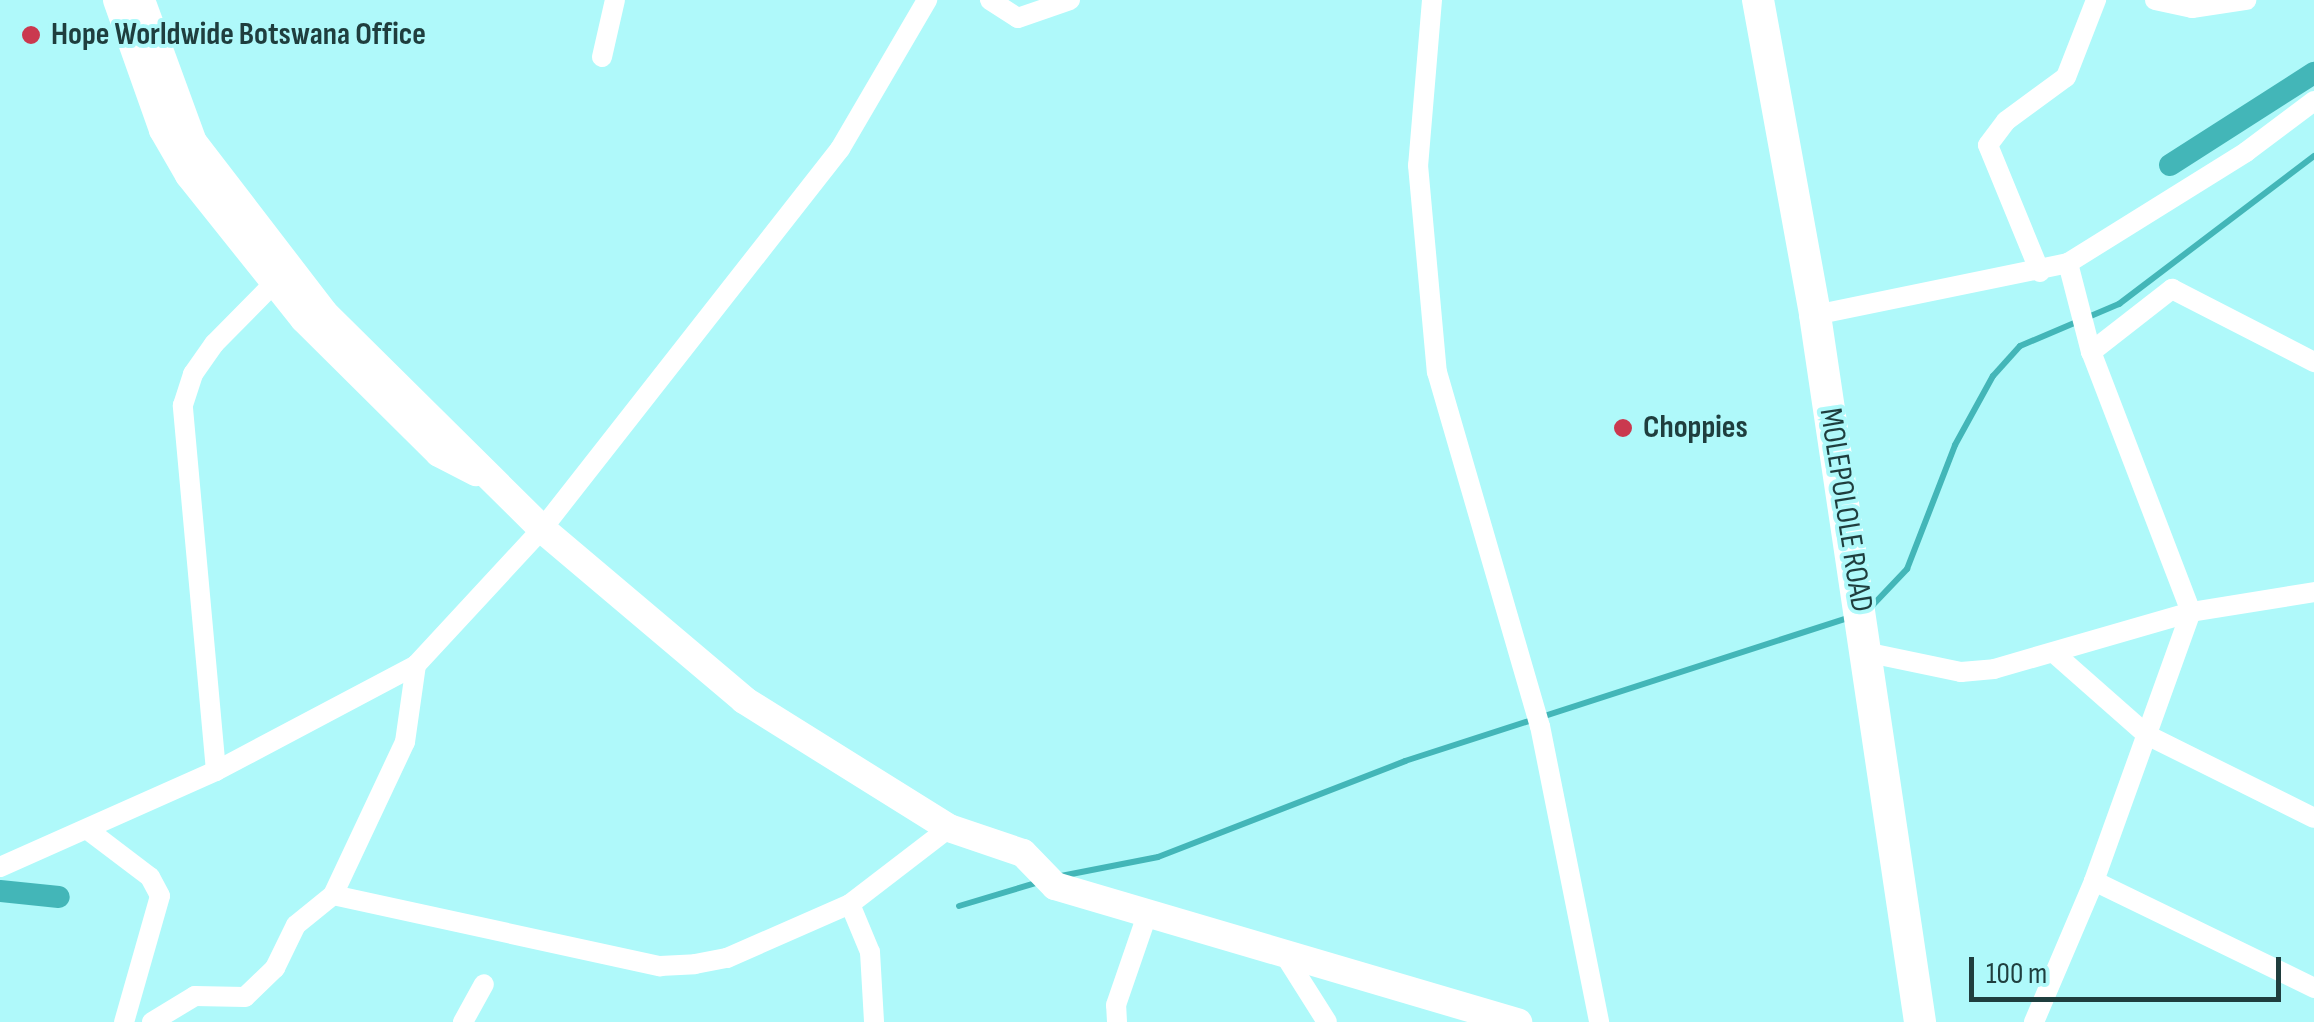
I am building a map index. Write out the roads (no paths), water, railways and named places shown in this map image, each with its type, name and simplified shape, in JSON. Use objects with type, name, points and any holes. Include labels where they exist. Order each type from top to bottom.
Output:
[{"type":"main road","name":"MOLEPOLOLE ROAD","points":[[1758,0],[1815,315],[1920,1022]]},
{"type":"street","points":[[117,0],[175,156],[280,275],[542,529],[744,700],[949,828],[1024,853],[1055,886],[1517,1022]]},
{"type":"street","points":[[141,0],[193,142],[280,275]]},
{"type":"street","points":[[602,56],[614,0]]},
{"type":"street","points":[[0,868],[216,771],[416,665],[542,529],[840,149],[928,0]]},
{"type":"street","points":[[990,0],[1018,18],[1070,0]]},
{"type":"street","points":[[1432,0],[1418,165],[1438,372],[1540,726],[1599,1022]]},
{"type":"street","points":[[2040,272],[1988,144],[2006,121],[2066,77],[2096,0]]},
{"type":"street","points":[[2155,0],[2192,8],[2246,0]]},
{"type":"street","points":[[1815,315],[2040,272],[2068,263],[2246,152],[2314,100]]},
{"type":"street","points":[[2034,1022],[2094,881],[2190,612],[2091,352],[2068,263]]},
{"type":"street","points":[[216,771],[182,406],[192,374],[280,275]]},
{"type":"street","points":[[2091,352],[2172,289],[2314,362]]},
{"type":"street","points":[[1865,652],[1961,672],[2054,653],[2190,612],[2314,592]]},
{"type":"street","points":[[2054,653],[2147,735],[2314,818]]},
{"type":"street","points":[[152,1022],[195,996],[245,996],[275,968],[296,924],[333,895],[405,742],[416,665]]},
{"type":"street","points":[[333,895],[660,966],[727,958],[850,904],[949,828]]},
{"type":"street","points":[[88,830],[150,877],[160,896],[124,1022]]},
{"type":"street","points":[[2094,881],[2314,988]]},
{"type":"street","points":[[850,904],[870,952],[874,1022]]},
{"type":"street","points":[[1117,1022],[1116,1005],[1147,915]]},
{"type":"street","points":[[1284,954],[1327,1022]]},
{"type":"street","points":[[463,1022],[484,984]]},
{"type":"waterway","points":[[2170,165],[2314,73]]},
{"type":"waterway","points":[[1870,608],[1907,569],[1955,445],[1993,376],[2020,346],[2119,304],[2314,156]]},
{"type":"waterway","points":[[1061,876],[1158,857],[1405,761],[1851,617]]},
{"type":"waterway","points":[[959,906],[1039,882]]},
{"type":"waterway","points":[[0,891],[59,897]]},
{"type":"place","name":"Hope Worldwide Botswana Office","points":[[31,35]]},
{"type":"place","name":"Choppies","points":[[1623,428]]}]
